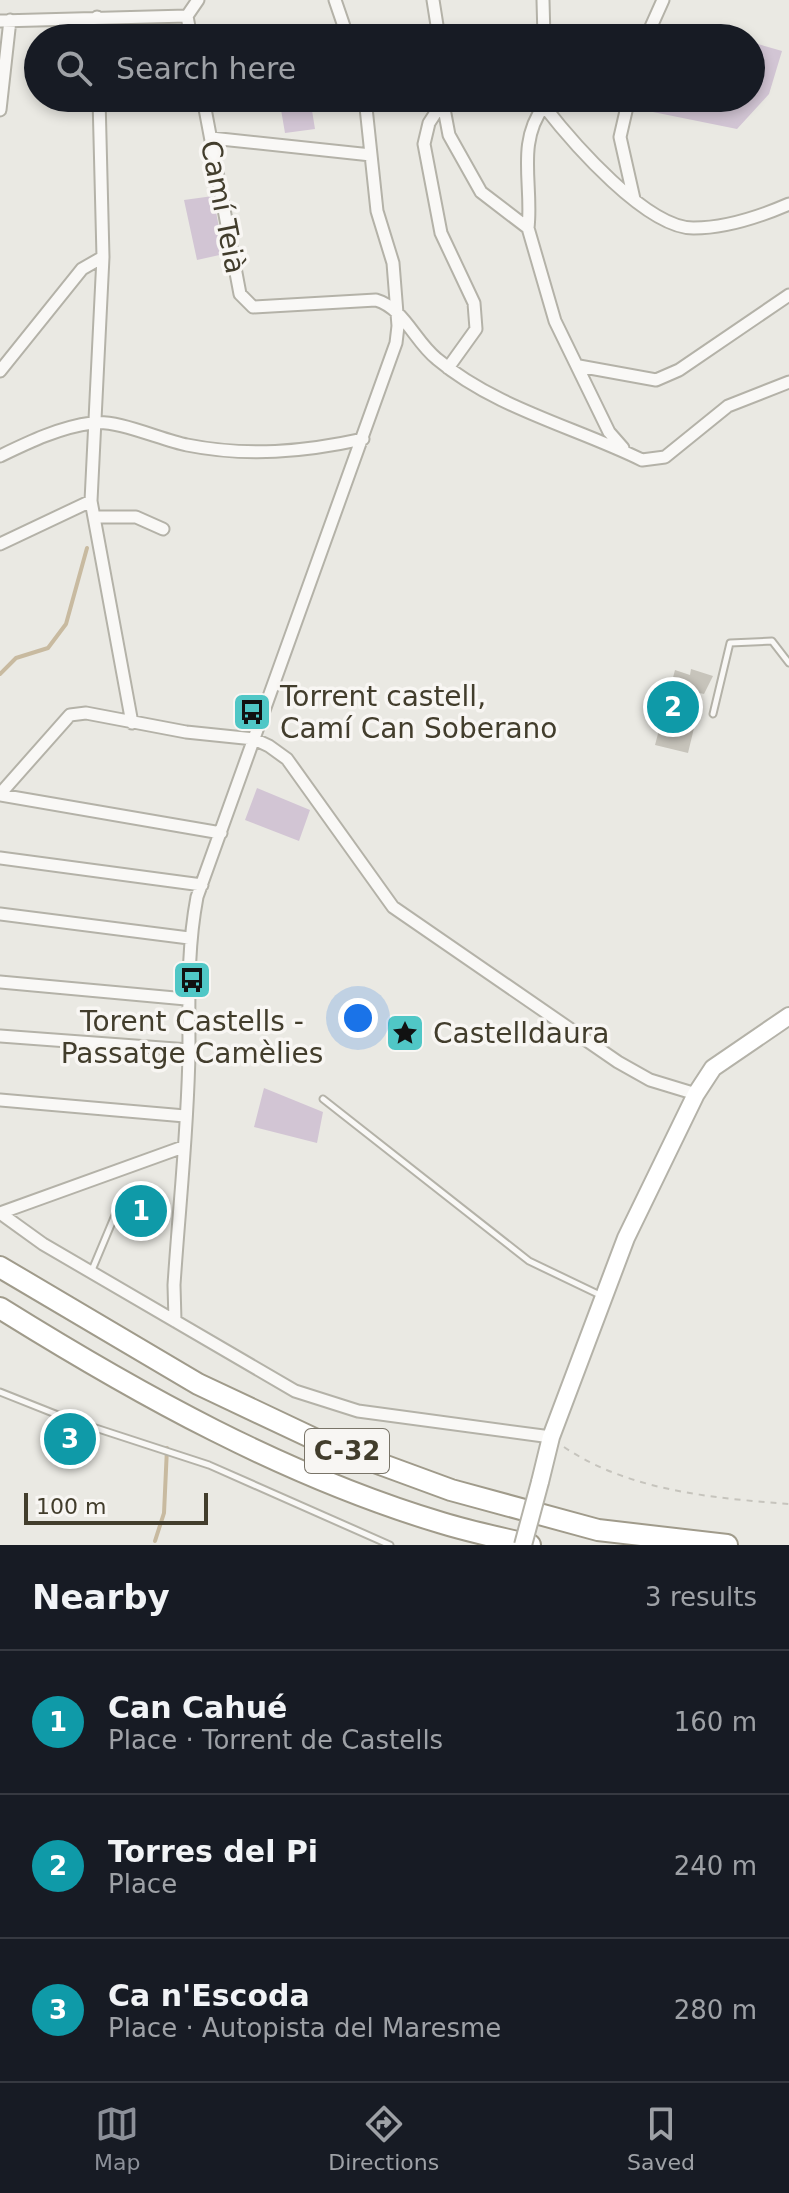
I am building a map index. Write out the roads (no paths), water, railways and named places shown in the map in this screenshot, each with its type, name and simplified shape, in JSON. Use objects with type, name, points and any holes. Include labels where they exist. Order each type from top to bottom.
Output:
[{"type":"highway","name":"C-32","points":[[0,1267],[198,1384],[323,1443],[451,1490],[598,1530],[727,1545]]},
{"type":"highway","name":"C-32","points":[[0,1308],[180,1413],[306,1473],[441,1523],[530,1545]]},
{"type":"street","points":[[188,24],[187,16],[198,0]]},
{"type":"street","points":[[335,0],[343,24]]},
{"type":"street","points":[[433,0],[437,24]]},
{"type":"street","points":[[543,0],[544,24]]},
{"type":"street","points":[[652,24],[663,0]]},
{"type":"street","points":[[0,110],[5,20],[187,16]]},
{"type":"street","points":[[97,17],[97,24]]},
{"type":"street","points":[[99,112],[103,257],[91,501],[132,723]]},
{"type":"street","name":"Camí Teià","points":[[206,112],[240,294],[246,302],[253,307],[376,300],[396,311]]},
{"type":"street","points":[[175,1321],[189,1050],[186,999],[189,938],[202,885],[396,343],[393,263],[377,211],[366,112]]},
{"type":"street","points":[[435,112],[424,144],[441,233],[474,303],[476,329],[448,368]]},
{"type":"street","points":[[444,112],[449,135],[481,192],[528,228]]},
{"type":"street","points":[[538,112],[528,140],[528,228],[555,321],[609,432],[627,452]]},
{"type":"street","points":[[551,112],[564,132],[634,199],[662,220],[692,229],[750,220],[789,204]]},
{"type":"street","points":[[626,112],[620,137],[634,199]]},
{"type":"street","points":[[211,138],[371,155]]},
{"type":"street","points":[[0,371],[82,269],[103,257]]},
{"type":"street","points":[[579,366],[656,380],[679,370],[789,295]]},
{"type":"street","points":[[396,311],[417,340],[448,368],[511,403],[642,460],[665,457],[728,406],[789,382]]},
{"type":"street","points":[[0,456],[45,435],[95,422],[187,445],[250,453],[313,450],[363,439]]},
{"type":"street","points":[[0,544],[91,501]]},
{"type":"street","points":[[95,517],[136,517],[163,529]]},
{"type":"street","points":[[0,795],[70,715],[86,713],[132,723],[254,739],[287,759],[393,907],[618,1062],[650,1080],[696,1094]]},
{"type":"street","points":[[0,795],[221,833]]},
{"type":"street","points":[[0,858],[202,885]]},
{"type":"street","points":[[0,914],[189,938]]},
{"type":"street","points":[[0,982],[186,999]]},
{"type":"street","points":[[523,1545],[551,1437],[603,1296],[626,1238],[696,1094],[713,1068],[789,1016]]},
{"type":"street","points":[[0,1036],[189,1050]]},
{"type":"street","points":[[0,1100],[185,1116]]},
{"type":"street","points":[[0,1213],[183,1147]]},
{"type":"street","points":[[0,1213],[92,1272],[295,1391],[358,1411],[551,1437]]},
{"type":"lane","points":[[713,714],[730,643],[772,641],[789,663]]},
{"type":"lane","points":[[323,1099],[529,1261],[603,1296]]},
{"type":"lane","points":[[92,1272],[118,1208]]},
{"type":"lane","points":[[0,1392],[68,1419],[209,1465],[390,1545]]},
{"type":"waterway","points":[[0,674],[16,658],[48,648],[66,624],[87,548]]},
{"type":"waterway","points":[[155,1541],[164,1513],[167,1448]]},
{"type":"place","name":"Torres del Pi","points":[[673,707]]},
{"type":"place","name":"Torrent castell, Camí Can Soberano","points":[[252,712]]},
{"type":"place","name":"Torent Castells - Passatge Camèlies","points":[[192,980]]},
{"type":"place","name":"Castelldaura","points":[[405,1033]]},
{"type":"place","name":"Can Cahué","points":[[141,1211]]},
{"type":"place","name":"Ca n'Escoda","points":[[70,1439]]}]
